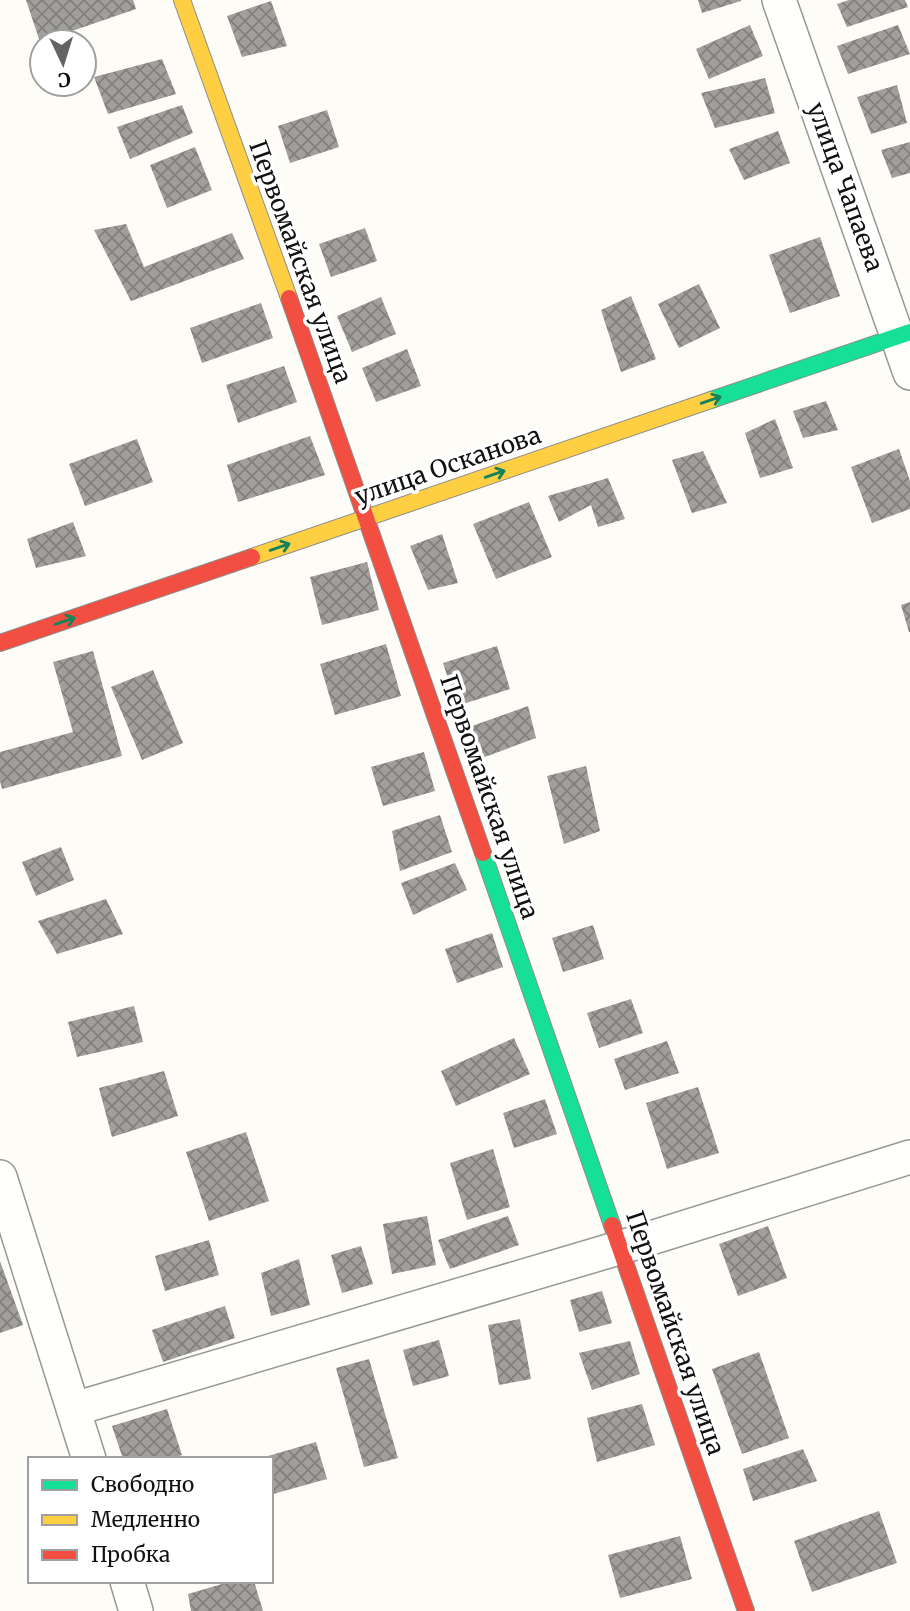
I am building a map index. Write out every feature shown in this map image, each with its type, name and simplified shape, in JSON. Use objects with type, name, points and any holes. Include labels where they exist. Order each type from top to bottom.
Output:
[{"type":"street","name":"Первомайская улица","points":[[182,0],[367,517],[746,1611]]},
{"type":"street","name":"улица Чапаева","points":[[779,0],[904,335],[910,373]]},
{"type":"street","name":"улица Осканова","points":[[0,643],[904,335]]},
{"type":"street","points":[[74,1409],[622,1247],[910,1157]]},
{"type":"street","points":[[0,1177],[88,1457]]},
{"type":"street","points":[[128,1583],[136,1611]]},
{"type":"building","points":[[26,0],[133,0],[136,9],[81,28],[35,28]]},
{"type":"building","points":[[698,0],[741,0],[741,1],[702,13]]},
{"type":"building","points":[[849,0],[905,0],[908,7],[847,27],[837,4]]},
{"type":"building","points":[[271,1],[287,46],[242,57],[227,16]]},
{"type":"building","points":[[750,25],[763,56],[709,79],[696,49]]},
{"type":"building","points":[[898,25],[910,54],[848,74],[837,46]]},
{"type":"building","points":[[162,59],[176,94],[108,114],[98,88],[98,76]]},
{"type":"building","points":[[765,78],[775,113],[715,128],[701,93]]},
{"type":"building","points":[[897,85],[907,123],[871,134],[857,97]]},
{"type":"building","points":[[182,105],[193,133],[130,159],[117,127]]},
{"type":"building","points":[[327,110],[339,147],[290,163],[278,126]]},
{"type":"building","points":[[778,131],[790,163],[744,180],[729,149]]},
{"type":"building","points":[[910,142],[910,173],[892,178],[881,150]]},
{"type":"building","points":[[195,147],[212,190],[167,208],[150,165]]},
{"type":"building","points":[[126,224],[144,267],[232,233],[244,259],[131,301],[94,230]]},
{"type":"building","points":[[365,228],[377,261],[331,277],[319,244]]},
{"type":"building","points":[[820,237],[840,296],[790,313],[769,255]]},
{"type":"building","points":[[699,284],[720,328],[679,348],[658,304]]},
{"type":"building","points":[[631,296],[656,359],[621,372],[601,310]]},
{"type":"building","points":[[381,297],[396,334],[352,352],[337,316]]},
{"type":"building","points":[[261,303],[273,338],[202,363],[190,328]]},
{"type":"building","points":[[407,349],[421,386],[376,402],[362,368]]},
{"type":"building","points":[[284,366],[297,402],[238,423],[226,385]]},
{"type":"building","points":[[826,401],[838,430],[803,438],[793,411]]},
{"type":"building","points":[[775,419],[793,468],[760,478],[745,433]]},
{"type":"building","points":[[310,436],[325,475],[238,502],[227,465]]},
{"type":"building","points":[[137,439],[153,482],[85,506],[69,464]]},
{"type":"building","points":[[899,449],[910,481],[910,509],[872,523],[851,467]]},
{"type":"building","points":[[703,451],[727,503],[692,513],[672,460]]},
{"type":"building","points":[[608,478],[625,519],[598,527],[591,505],[559,522],[548,496]]},
{"type":"building","points":[[529,502],[552,557],[496,579],[473,524]]},
{"type":"building","points":[[73,522],[86,556],[36,568],[27,539]]},
{"type":"building","points":[[442,534],[458,583],[428,590],[410,546]]},
{"type":"building","points":[[367,562],[379,610],[322,625],[310,577]]},
{"type":"building","points":[[910,602],[910,632],[909,632],[901,605]]},
{"type":"building","points":[[386,644],[401,696],[335,715],[320,664]]},
{"type":"building","points":[[497,646],[510,689],[457,706],[443,663]]},
{"type":"building","points":[[93,651],[122,756],[2,789],[0,752],[73,732],[53,662]]},
{"type":"building","points":[[153,670],[183,743],[142,760],[111,687]]},
{"type":"building","points":[[528,706],[536,738],[482,758],[472,726]]},
{"type":"building","points":[[424,752],[435,791],[383,806],[371,767]]},
{"type":"building","points":[[586,766],[600,831],[564,844],[547,776]]},
{"type":"building","points":[[440,815],[452,852],[400,871],[392,831]]},
{"type":"building","points":[[61,847],[74,880],[36,896],[22,862]]},
{"type":"building","points":[[455,863],[467,890],[413,915],[401,883]]},
{"type":"building","points":[[106,899],[123,934],[57,954],[38,921]]},
{"type":"building","points":[[593,925],[604,959],[563,972],[552,938]]},
{"type":"building","points":[[492,933],[503,967],[457,983],[445,949]]},
{"type":"building","points":[[631,999],[643,1033],[599,1048],[587,1013]]},
{"type":"building","points":[[134,1006],[143,1042],[77,1057],[68,1022]]},
{"type":"building","points":[[514,1038],[530,1074],[456,1106],[441,1071]]},
{"type":"building","points":[[667,1041],[679,1073],[625,1090],[614,1059]]},
{"type":"building","points":[[164,1071],[178,1116],[112,1137],[99,1088]]},
{"type":"building","points":[[698,1087],[719,1153],[667,1169],[646,1103]]},
{"type":"building","points":[[545,1099],[557,1134],[514,1148],[503,1113]]},
{"type":"building","points":[[246,1132],[269,1201],[209,1221],[186,1152]]},
{"type":"building","points":[[493,1149],[510,1207],[467,1220],[450,1163]]},
{"type":"building","points":[[427,1216],[436,1265],[392,1274],[383,1224]]},
{"type":"building","points":[[508,1216],[519,1245],[450,1269],[438,1240]]},
{"type":"building","points":[[768,1226],[787,1278],[738,1296],[719,1244]]},
{"type":"building","points":[[209,1240],[219,1275],[165,1291],[155,1256]]},
{"type":"building","points":[[361,1246],[373,1284],[342,1293],[331,1255]]},
{"type":"building","points":[[299,1259],[310,1305],[271,1316],[261,1273]]},
{"type":"building","points":[[0,1261],[23,1325],[0,1333]]},
{"type":"building","points":[[602,1291],[612,1323],[579,1332],[570,1300]]},
{"type":"building","points":[[225,1306],[235,1338],[163,1362],[152,1330]]},
{"type":"building","points":[[520,1319],[531,1379],[499,1385],[488,1325]]},
{"type":"building","points":[[439,1340],[449,1376],[413,1386],[403,1350]]},
{"type":"building","points":[[630,1341],[640,1374],[592,1390],[579,1353]]},
{"type":"building","points":[[759,1352],[789,1438],[742,1454],[712,1369]]},
{"type":"building","points":[[369,1359],[398,1458],[364,1467],[336,1368]]},
{"type":"building","points":[[642,1404],[655,1445],[597,1462],[587,1418]]},
{"type":"building","points":[[167,1409],[182,1455],[122,1457],[112,1426]]},
{"type":"building","points":[[316,1442],[327,1479],[273,1494],[273,1457],[264,1457]]},
{"type":"building","points":[[803,1449],[817,1481],[753,1501],[743,1469]]},
{"type":"building","points":[[879,1511],[897,1563],[812,1592],[794,1541]]},
{"type":"building","points":[[680,1536],[692,1579],[620,1598],[608,1555]]},
{"type":"building","points":[[225,1583],[255,1583],[263,1611],[191,1611],[188,1594]]},
{"type":"traffic: fast","points":[[711,400],[910,332]]},
{"type":"traffic: fast","points":[[483,853],[612,1225]]},
{"type":"traffic: slow","points":[[182,0],[289,298]]},
{"type":"traffic: slow","points":[[252,557],[711,400]]},
{"type":"traffic: jam","points":[[289,298],[483,853]]},
{"type":"traffic: jam","points":[[0,643],[252,557]]},
{"type":"traffic: jam","points":[[612,1225],[746,1611]]}]
